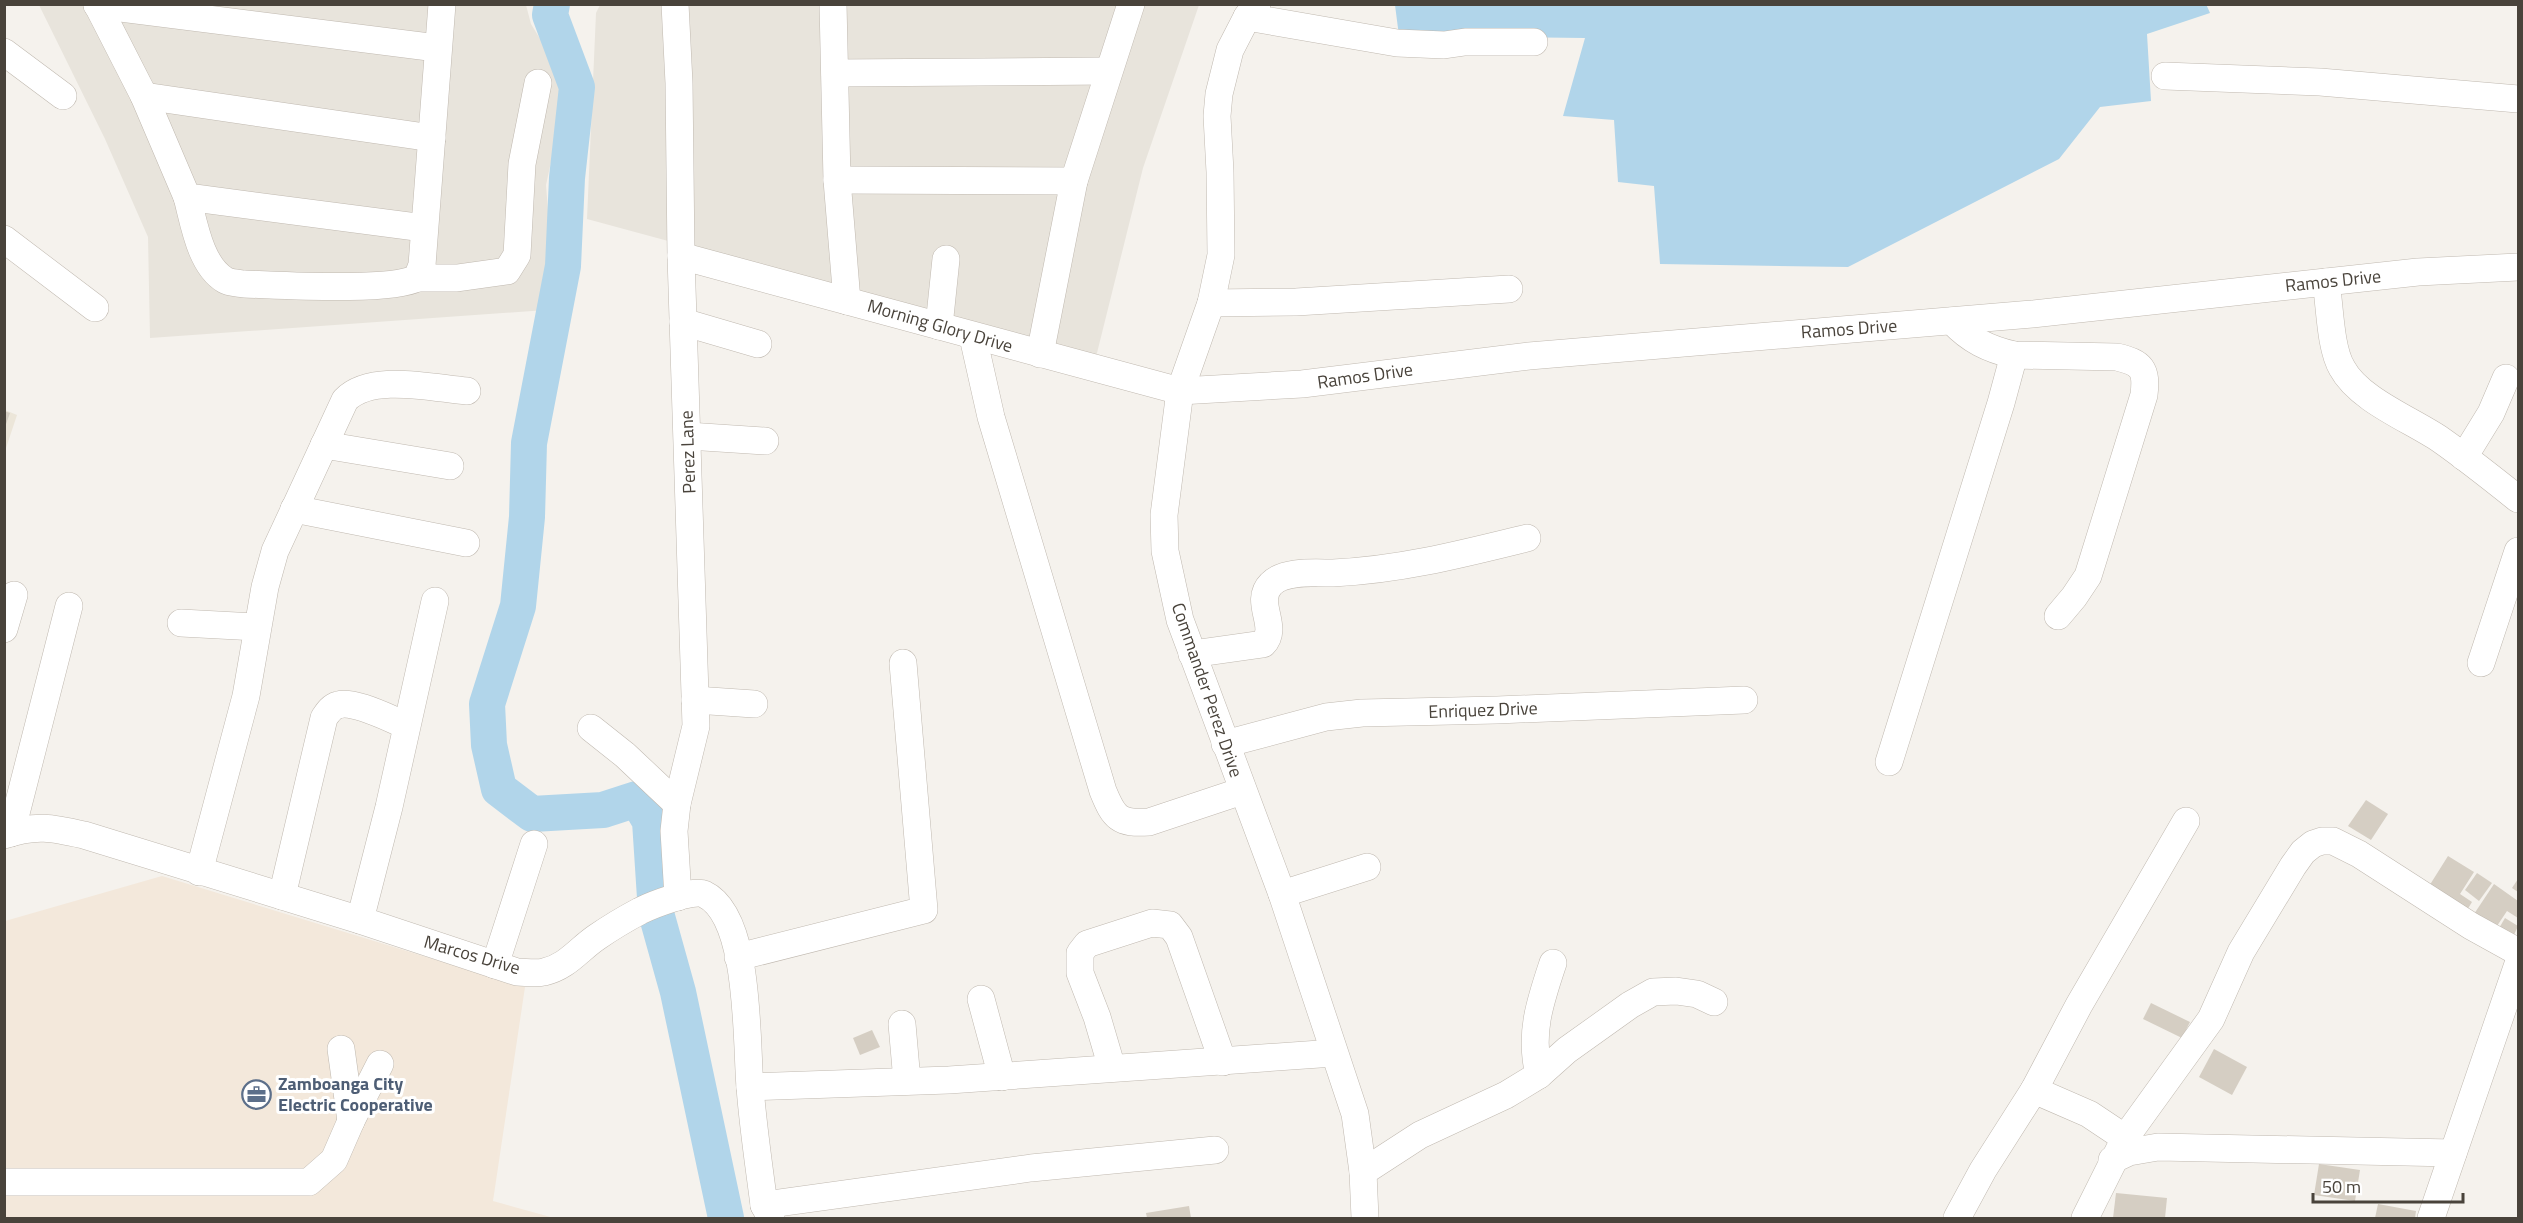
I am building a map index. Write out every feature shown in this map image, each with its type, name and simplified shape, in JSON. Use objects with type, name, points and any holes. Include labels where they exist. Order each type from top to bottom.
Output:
[{"type":"street","points":[[417,278],[422,265],[442,4]]},
{"type":"street","name":"Perez Lane","points":[[674,899],[674,831],[677,804],[696,726],[675,4]]},
{"type":"street","name":"Morning Glory Drive","points":[[833,4],[837,180],[847,301],[973,337],[1180,391]]},
{"type":"street","points":[[1040,354],[1074,181],[1131,4]]},
{"type":"street","points":[[97,5],[437,48]]},
{"type":"street","points":[[97,5],[144,96],[187,197],[205,254],[213,270],[227,281],[244,284],[352,285],[407,283],[417,278],[457,278],[507,271],[517,255],[522,164],[538,83]]},
{"type":"street","points":[[1252,10],[1397,43],[1444,45],[1465,42],[1534,42]]},
{"type":"street","name":"Commander Perez Drive","points":[[1252,10],[1230,50],[1219,94],[1217,116],[1221,255],[1211,303],[1180,391],[1164,515],[1165,551],[1180,620],[1282,894],[1355,1114],[1363,1172],[1365,1218]]},
{"type":"street","points":[[4,52],[63,96]]},
{"type":"street","points":[[836,73],[1108,71]]},
{"type":"street","points":[[2165,76],[2320,82],[2518,99]]},
{"type":"street","points":[[144,96],[432,138]]},
{"type":"street","points":[[837,180],[1074,181]]},
{"type":"street","points":[[187,197],[221,199],[424,228]]},
{"type":"street","points":[[4,239],[95,308]]},
{"type":"street","points":[[681,256],[847,301]]},
{"type":"street","points":[[939,326],[946,259]]},
{"type":"street","name":"Ramos Drive","points":[[1180,391],[1302,384],[1529,356],[1952,321],[2418,272],[2518,267]]},
{"type":"street","points":[[2326,282],[2335,346],[2340,366],[2349,380],[2440,440],[2518,499]]},
{"type":"street","points":[[1211,303],[1296,302],[1509,289]]},
{"type":"street","points":[[1952,321],[1966,336],[1998,351],[2014,355],[2117,357],[2140,366],[2146,380],[2144,395],[2088,576],[2058,616]]},
{"type":"street","points":[[683,322],[758,344]]},
{"type":"street","points":[[973,337],[991,417],[1103,791],[1111,810],[1121,820],[1134,823],[1149,822],[1242,791]]},
{"type":"street","points":[[1889,762],[2014,355]]},
{"type":"street","points":[[2464,458],[2491,413],[2506,378]]},
{"type":"street","points":[[199,872],[246,696],[265,587],[275,551],[345,400],[352,392],[380,384],[467,391]]},
{"type":"street","points":[[688,436],[765,441]]},
{"type":"street","points":[[324,445],[450,466]]},
{"type":"street","points":[[294,509],[466,543]]},
{"type":"street","points":[[1192,654],[1263,644],[1269,634],[1264,598],[1271,584],[1277,579],[1292,575],[1369,571],[1438,560],[1527,538]]},
{"type":"street","points":[[2481,663],[2518,551]]},
{"type":"street","points":[[4,629],[14,595]]},
{"type":"street","points":[[360,920],[389,807],[435,601]]},
{"type":"street","points":[[8,834],[69,606]]},
{"type":"street","points":[[181,623],[257,627]]},
{"type":"street","points":[[738,957],[924,910],[903,663]]},
{"type":"street","points":[[695,700],[754,704]]},
{"type":"street","name":"Enriquez Drive","points":[[1225,744],[1326,717],[1362,713],[1744,700]]},
{"type":"street","points":[[282,896],[324,718],[338,705],[353,705],[406,725]]},
{"type":"street","points":[[591,728],[677,804]]},
{"type":"street","points":[[1957,1218],[1983,1170],[2034,1090],[2079,1005],[2186,821]]},
{"type":"street","name":"Marcos Drive","points":[[8,834],[31,827],[48,827],[84,835],[360,920],[517,972],[544,972],[570,961],[596,938],[642,910],[693,892],[703,893],[714,900],[724,913],[732,929],[738,957],[745,993],[750,1087],[767,1212]]},
{"type":"street","points":[[2085,1218],[2119,1149],[2211,1019],[2241,952],[2293,866],[2303,852],[2313,844],[2322,841],[2333,841],[2359,854],[2471,926],[2517,968],[2431,1218]]},
{"type":"street","points":[[495,965],[534,844]]},
{"type":"street","points":[[1282,894],[1367,867]]},
{"type":"street","points":[[1112,1068],[1097,1017],[1080,973],[1080,953],[1087,944],[1152,923],[1170,925],[1179,937],[1222,1062]]},
{"type":"street","points":[[1539,1075],[1535,1060],[1534,1027],[1553,963]]},
{"type":"street","points":[[1363,1172],[1420,1135],[1506,1095],[1539,1075],[1568,1050],[1630,1005],[1653,992],[1676,990],[1697,994],[1714,1002]]},
{"type":"street","points":[[981,999],[1002,1077]]},
{"type":"street","points":[[902,1024],[907,1081]]},
{"type":"street","points":[[341,1049],[351,1121]]},
{"type":"street","points":[[750,1087],[1002,1077],[1334,1053]]},
{"type":"street","points":[[4,1182],[309,1182],[334,1160],[380,1064]]},
{"type":"street","points":[[2034,1090],[2089,1114],[2119,1149],[2129,1152],[2158,1147],[2453,1153]]},
{"type":"street","points":[[767,1212],[1031,1168],[1215,1150]]},
{"type":"shaded area","points":[[39,5],[526,5],[531,24],[564,78],[566,92],[546,185],[553,274],[546,310],[150,338],[148,237],[105,139]]},
{"type":"shaded area","points":[[600,5],[1199,5],[1143,168],[1096,357],[587,219],[596,13]]},
{"type":"shaded area","points":[[5,410],[17,415],[5,451]]},
{"type":"shaded area","name":"Zamboanga City Electric Cooperative","points":[[162,876],[525,987],[493,1201],[554,1218],[5,1218],[5,921]]},
{"type":"water","points":[[2206,4],[2210,13],[2147,34],[2151,101],[2100,107],[2059,159],[1848,267],[1660,264],[1654,186],[1618,182],[1614,120],[1563,116],[1585,38],[1399,36],[1395,5]]},
{"type":"building","points":[[4,411],[10,413],[5,427],[4,427]]},
{"type":"building","points":[[2366,800],[2388,814],[2371,840],[2348,826]]},
{"type":"building","points":[[2448,856],[2474,872],[2460,894],[2472,902],[2464,915],[2426,891]]},
{"type":"building","points":[[2477,873],[2492,883],[2479,901],[2465,890]]},
{"type":"building","points":[[2518,879],[2518,892],[2512,888]]},
{"type":"building","points":[[2494,884],[2518,901],[2518,918],[2507,911],[2491,935],[2470,920]]},
{"type":"building","points":[[2505,918],[2518,926],[2510,944],[2495,935]]},
{"type":"building","points":[[2151,1003],[2190,1022],[2182,1038],[2143,1019]]},
{"type":"building","points":[[872,1030],[880,1047],[860,1055],[853,1038]]},
{"type":"building","points":[[2214,1049],[2247,1067],[2232,1095],[2199,1077]]},
{"type":"building","points":[[2319,1164],[2360,1170],[2355,1201],[2314,1195]]},
{"type":"building","points":[[2116,1193],[2167,1198],[2165,1218],[2113,1218]]},
{"type":"building","points":[[2378,1204],[2416,1211],[2415,1218],[2375,1218]]},
{"type":"building","points":[[1189,1206],[1191,1218],[1147,1218],[1146,1213]]},
{"type":"waterway","points":[[552,4],[550,15],[577,87],[567,178],[563,266],[529,443],[527,517],[518,606],[487,704],[489,745],[499,789],[532,814],[603,810],[637,799],[650,821],[656,913],[678,992],[726,1218]]},
{"type":"place","name":"Zamboanga City Electric Cooperative","points":[[257,1094]]}]
